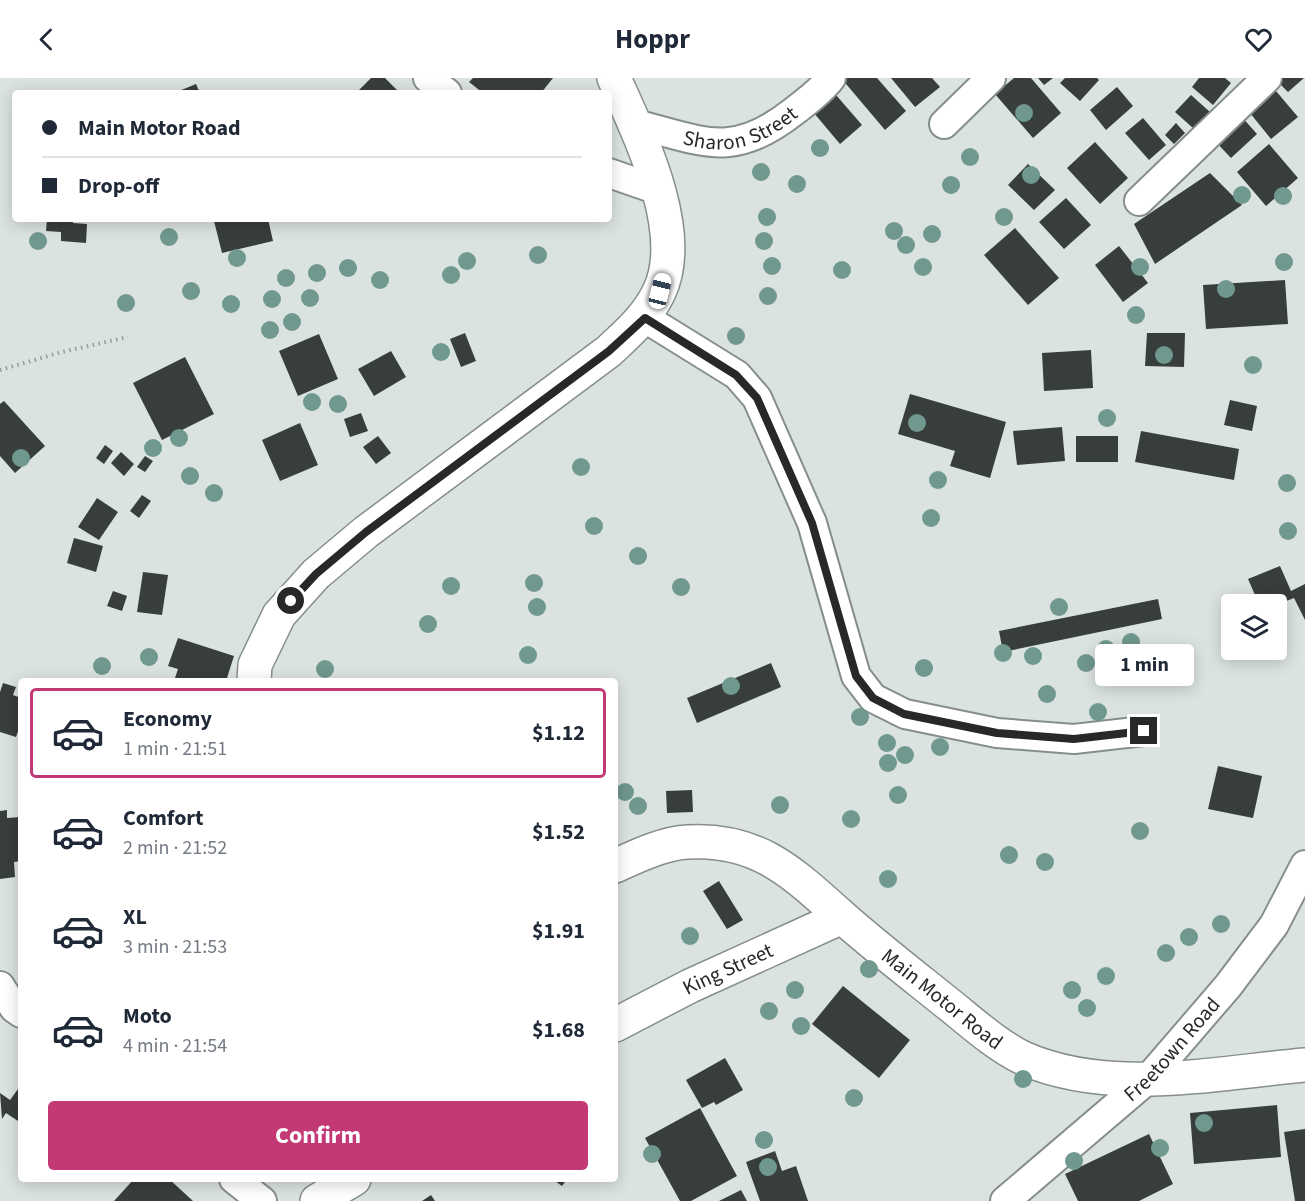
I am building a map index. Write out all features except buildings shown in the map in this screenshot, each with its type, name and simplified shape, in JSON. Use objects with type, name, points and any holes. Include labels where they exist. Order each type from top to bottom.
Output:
[{"type":"main road","points":[[254,678],[255,665],[279,615],[316,574],[366,532],[609,351],[645,318],[660,291],[666,268],[668,241],[658,190],[635,124],[614,78]]},
{"type":"main road","name":"Main Motor Road","points":[[618,865],[644,854],[686,842],[724,843],[767,856],[802,879],[842,917],[975,1026],[1022,1057],[1072,1074],[1148,1079],[1305,1065]]},
{"type":"main road","name":"King Street","points":[[618,1023],[690,986],[842,917]]},
{"type":"main road","points":[[317,1201],[349,1182]]},
{"type":"street","points":[[428,78],[443,90]]},
{"type":"street","name":"Sharon Street","points":[[635,124],[703,141],[726,143],[745,141],[770,130],[820,91],[831,78]]},
{"type":"street","points":[[944,124],[991,78]]},
{"type":"street","points":[[1139,201],[1267,78]]},
{"type":"street","points":[[612,174],[658,190]]},
{"type":"street","points":[[645,318],[736,375],[757,398],[812,523],[856,676],[873,698],[904,714],[997,733],[1074,739],[1144,731]]},
{"type":"street","name":"Freetown Road","points":[[1005,1201],[1053,1157],[1148,1079],[1228,986],[1274,925],[1305,865]]},
{"type":"street","points":[[0,986],[18,1011]]},
{"type":"street","points":[[238,1182],[262,1201]]},
{"type":"path","points":[[0,370],[62,352],[128,338]]},
{"type":"route","points":[[291,601],[316,574],[366,532],[458,466],[609,351],[645,318],[736,375],[757,398],[812,523],[826,567],[846,648],[856,676],[873,698],[904,714],[997,733],[1074,739],[1144,731]]}]
